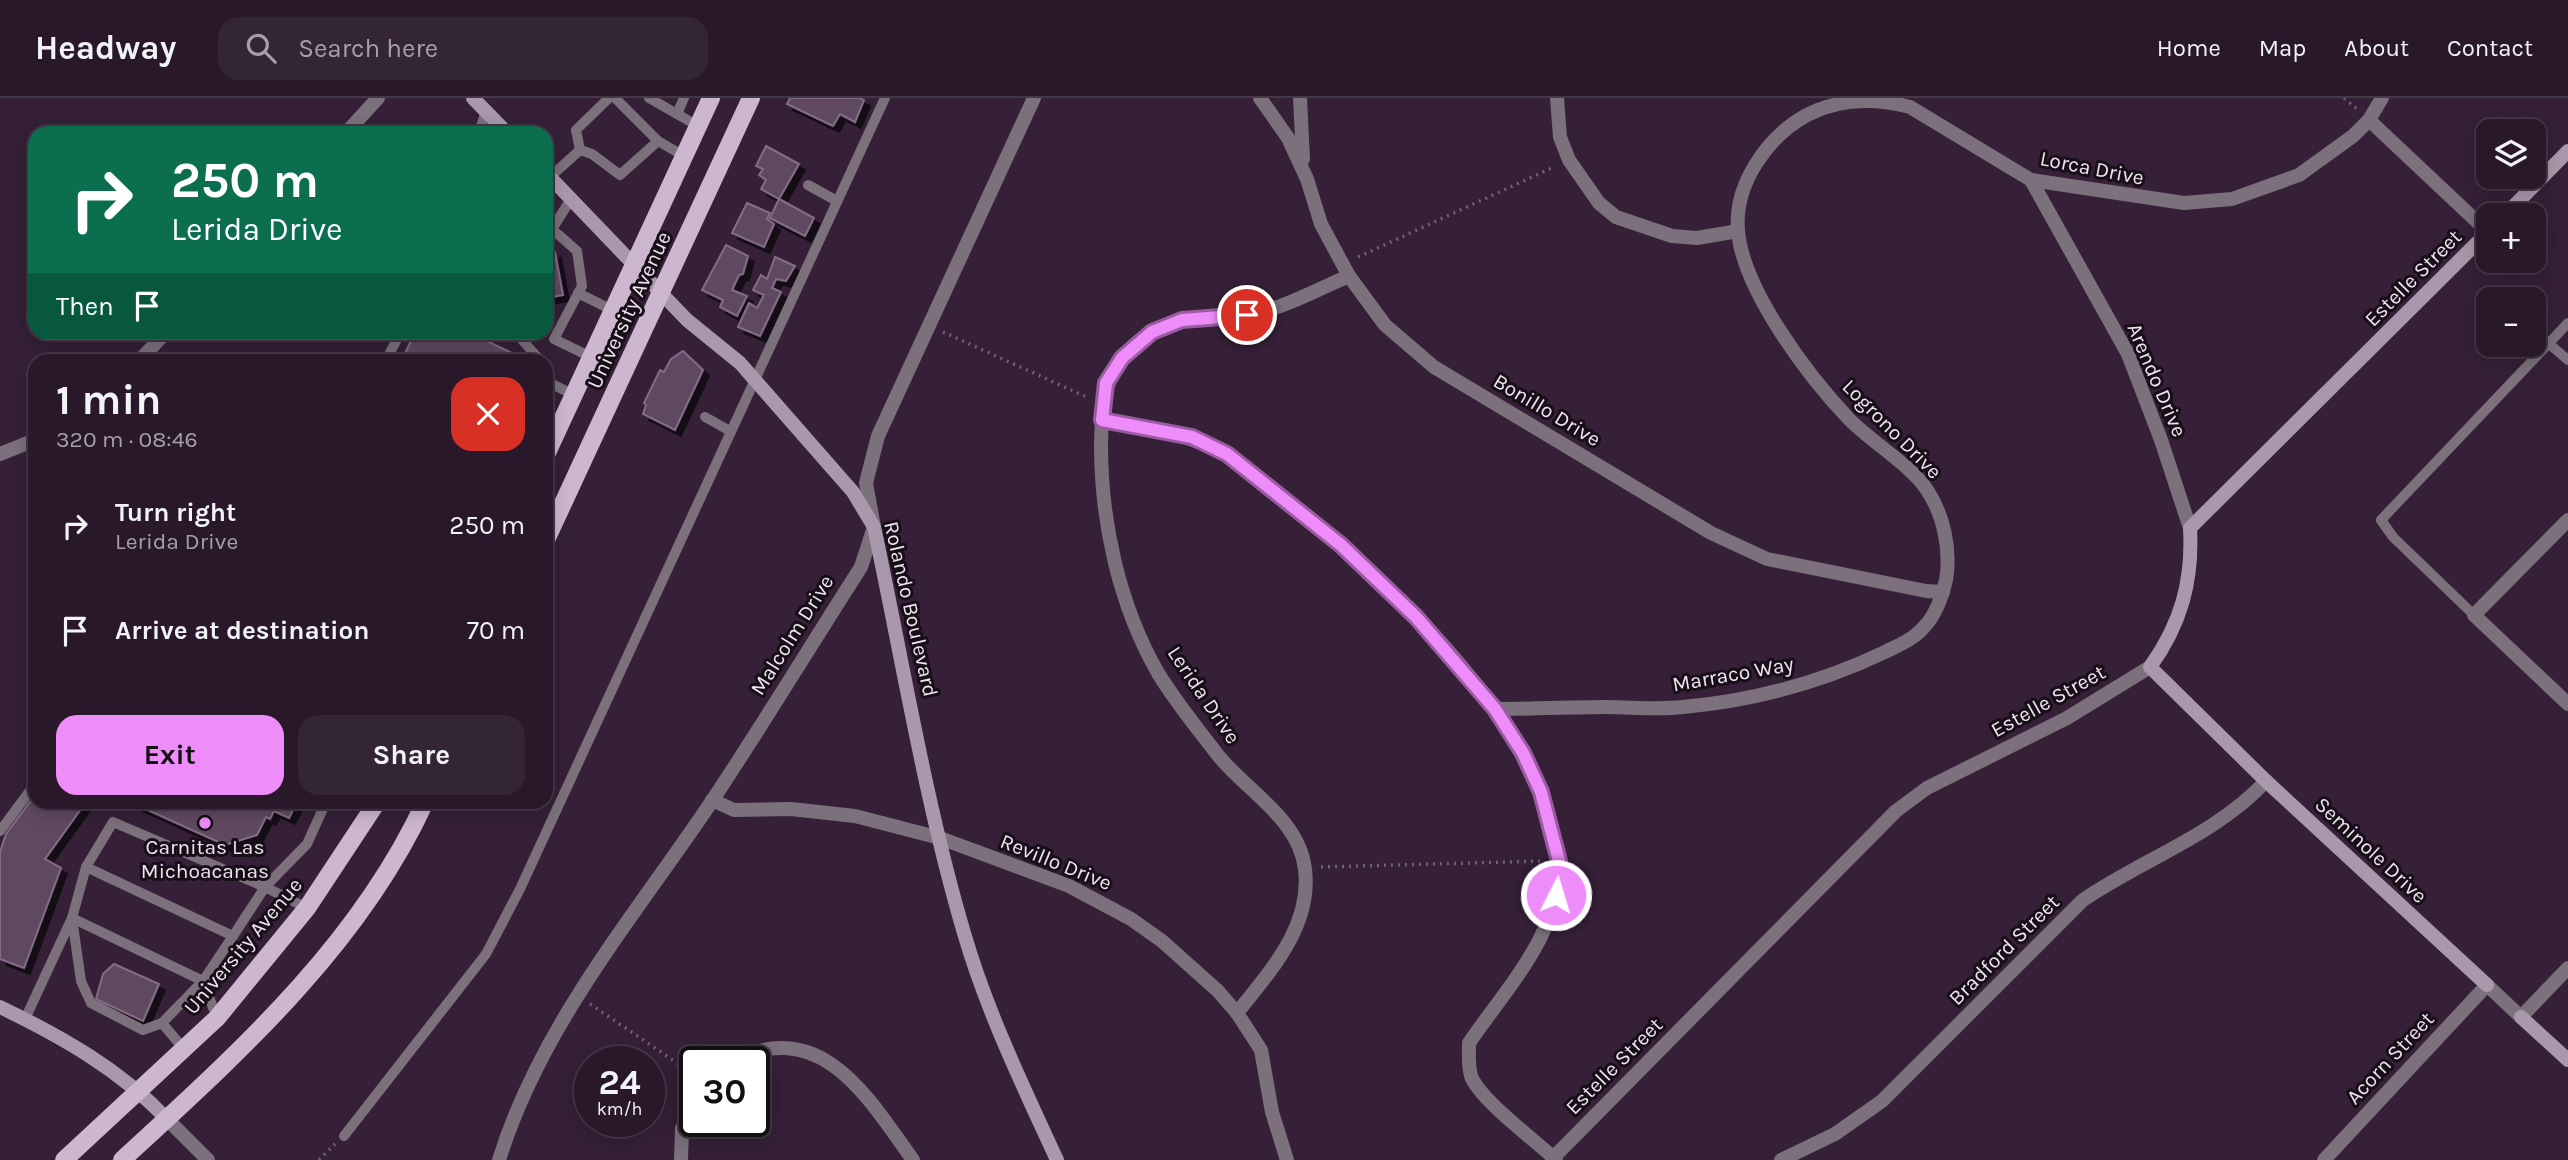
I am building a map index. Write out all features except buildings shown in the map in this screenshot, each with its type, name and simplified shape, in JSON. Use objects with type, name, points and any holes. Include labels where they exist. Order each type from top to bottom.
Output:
[{"type":"main road","name":"University Avenue","points":[[553,439],[711,98]]},
{"type":"main road","name":"University Avenue","points":[[553,525],[751,98]]},
{"type":"main road","name":"University Avenue","points":[[64,1160],[138,1088],[217,1018],[307,908],[372,809]]},
{"type":"main road","points":[[122,1160],[291,999],[351,926],[379,884],[421,809]]},
{"type":"street","points":[[352,126],[378,98]]},
{"type":"street","points":[[473,98],[500,126]]},
{"type":"street","name":"Malcolm Drive","points":[[499,1160],[509,1128],[548,1044],[576,995],[712,800],[860,567],[874,527],[866,483],[878,436],[1034,98]]},
{"type":"street","name":"Bonillo Drive","points":[[1261,98],[1288,138],[1307,179],[1321,224],[1346,270],[1385,325],[1434,367],[1712,533],[1767,559],[1926,591],[1943,592]]},
{"type":"street","points":[[1300,98],[1300,144],[1307,179]]},
{"type":"street","points":[[1557,98],[1560,137],[1569,160],[1599,203],[1616,217],[1672,236],[1698,238],[1738,231]]},
{"type":"street","name":"Lorca Drive","points":[[1738,231],[1740,205],[1748,179],[1767,148],[1793,124],[1841,103],[1875,100],[1910,107],[2031,180],[2160,202],[2232,199],[2299,175],[2336,151],[2369,120],[2382,98]]},
{"type":"street","points":[[2369,120],[2476,221]]},
{"type":"street","points":[[2517,203],[2568,151]]},
{"type":"street","name":"Rolando Boulevard","points":[[553,180],[687,320],[740,363],[853,492],[874,527],[940,838],[964,934],[1001,1037],[1057,1160]]},
{"type":"street","name":"Arendo Drive","points":[[2031,180],[2128,354],[2161,440],[2190,528]]},
{"type":"street","name":"Logrono Drive","points":[[1738,231],[1753,284],[1805,368],[1850,420],[1926,488],[1943,530],[1949,564],[1943,592]]},
{"type":"street","name":"Estelle Street","points":[[1555,1159],[1896,811],[1927,788],[2067,718],[2150,667],[2172,632],[2183,604],[2190,572],[2190,528],[2476,244]]},
{"type":"street","name":"Lerida Drive","points":[[1237,1013],[1275,964],[1296,929],[1306,897],[1305,867],[1300,849],[1277,812],[1219,757],[1158,673],[1123,593],[1108,534],[1101,479],[1106,383],[1122,358],[1152,332],[1182,320],[1247,315],[1278,306],[1346,270]]},
{"type":"street","points":[[146,354],[159,340]]},
{"type":"street","points":[[1102,420],[1192,437],[1227,454],[1341,545],[1416,617],[1495,709],[1523,753],[1541,792],[1559,861],[1556,895],[1545,932],[1469,1043],[1469,1062],[1472,1077],[1481,1092],[1555,1159]]},
{"type":"street","points":[[0,454],[28,443]]},
{"type":"street","points":[[2568,520],[2474,615],[2568,704]]},
{"type":"street","name":"Marraco Way","points":[[1495,709],[1682,708],[1770,693],[1843,672],[1913,638],[1927,625],[1943,592]]},
{"type":"street","name":"Seminole Drive","points":[[2150,667],[2266,781],[2568,1060]]},
{"type":"street","name":"Bradford Street","points":[[1781,1160],[1835,1134],[1882,1101],[2083,900],[2117,877],[2199,835],[2251,797],[2266,781]]},
{"type":"street","name":"Revillo Drive","points":[[712,800],[734,810],[792,809],[855,816],[940,838],[1069,886],[1131,919],[1191,965],[1237,1013],[1261,1050],[1272,1112],[1287,1160]]},
{"type":"street","points":[[2521,1017],[2568,968]]},
{"type":"street","name":"Acorn Street","points":[[2324,1160],[2487,985]]},
{"type":"street","points":[[0,1007],[68,1040],[138,1088],[208,1160]]},
{"type":"street","points":[[770,1049],[806,1051],[834,1063],[867,1096],[913,1160]]},
{"type":"street","points":[[681,1160],[682,1137]]},
{"type":"lane","points":[[580,150],[576,130],[609,98]]},
{"type":"lane","points":[[615,98],[658,141],[684,156]]},
{"type":"lane","points":[[649,98],[698,126]]},
{"type":"lane","points":[[677,114],[684,98]]},
{"type":"lane","points":[[344,1136],[486,954],[520,889],[885,98]]},
{"type":"lane","points":[[481,126],[486,111]]},
{"type":"lane","points":[[580,150],[592,154],[620,174],[658,141]]},
{"type":"lane","points":[[553,171],[580,150]]},
{"type":"lane","points":[[808,185],[837,201]]},
{"type":"lane","points":[[553,224],[571,198]]},
{"type":"lane","points":[[553,233],[578,251],[582,285],[554,339],[591,357]]},
{"type":"lane","points":[[578,293],[612,310]]},
{"type":"lane","points":[[2474,615],[2393,537],[2381,520],[2568,323]]},
{"type":"lane","points":[[521,340],[534,354]]},
{"type":"lane","points":[[2548,343],[2568,360]]},
{"type":"lane","points":[[553,385],[573,395]]},
{"type":"lane","points":[[705,416],[730,431]]},
{"type":"lane","points":[[0,831],[28,793]]},
{"type":"lane","points":[[72,918],[81,981],[91,1003],[142,1030],[162,1023],[203,981],[265,887],[307,844],[323,809]]},
{"type":"lane","points":[[25,1019],[72,918],[86,867],[113,822],[265,887],[307,908]]},
{"type":"lane","points":[[86,867],[233,936]]},
{"type":"lane","points":[[72,918],[203,981],[217,1018]]},
{"type":"lane","points":[[162,1023],[183,1048]]},
{"type":"path","points":[[1346,270],[1569,160]]},
{"type":"path","points":[[929,325],[1103,405]]},
{"type":"path","points":[[1305,867],[1559,861]]},
{"type":"path","points":[[576,995],[679,1064]]},
{"type":"path","points":[[319,1160],[344,1136]]},
{"type":"place","name":"Carnitas Las Michoacanas","points":[[205,823]]},
{"type":"route","points":[[1247,315],[1182,320],[1152,332],[1122,358],[1106,383],[1102,420],[1192,437],[1227,454],[1341,545],[1416,617],[1495,709],[1523,753],[1541,792],[1559,861],[1556,895]]}]
